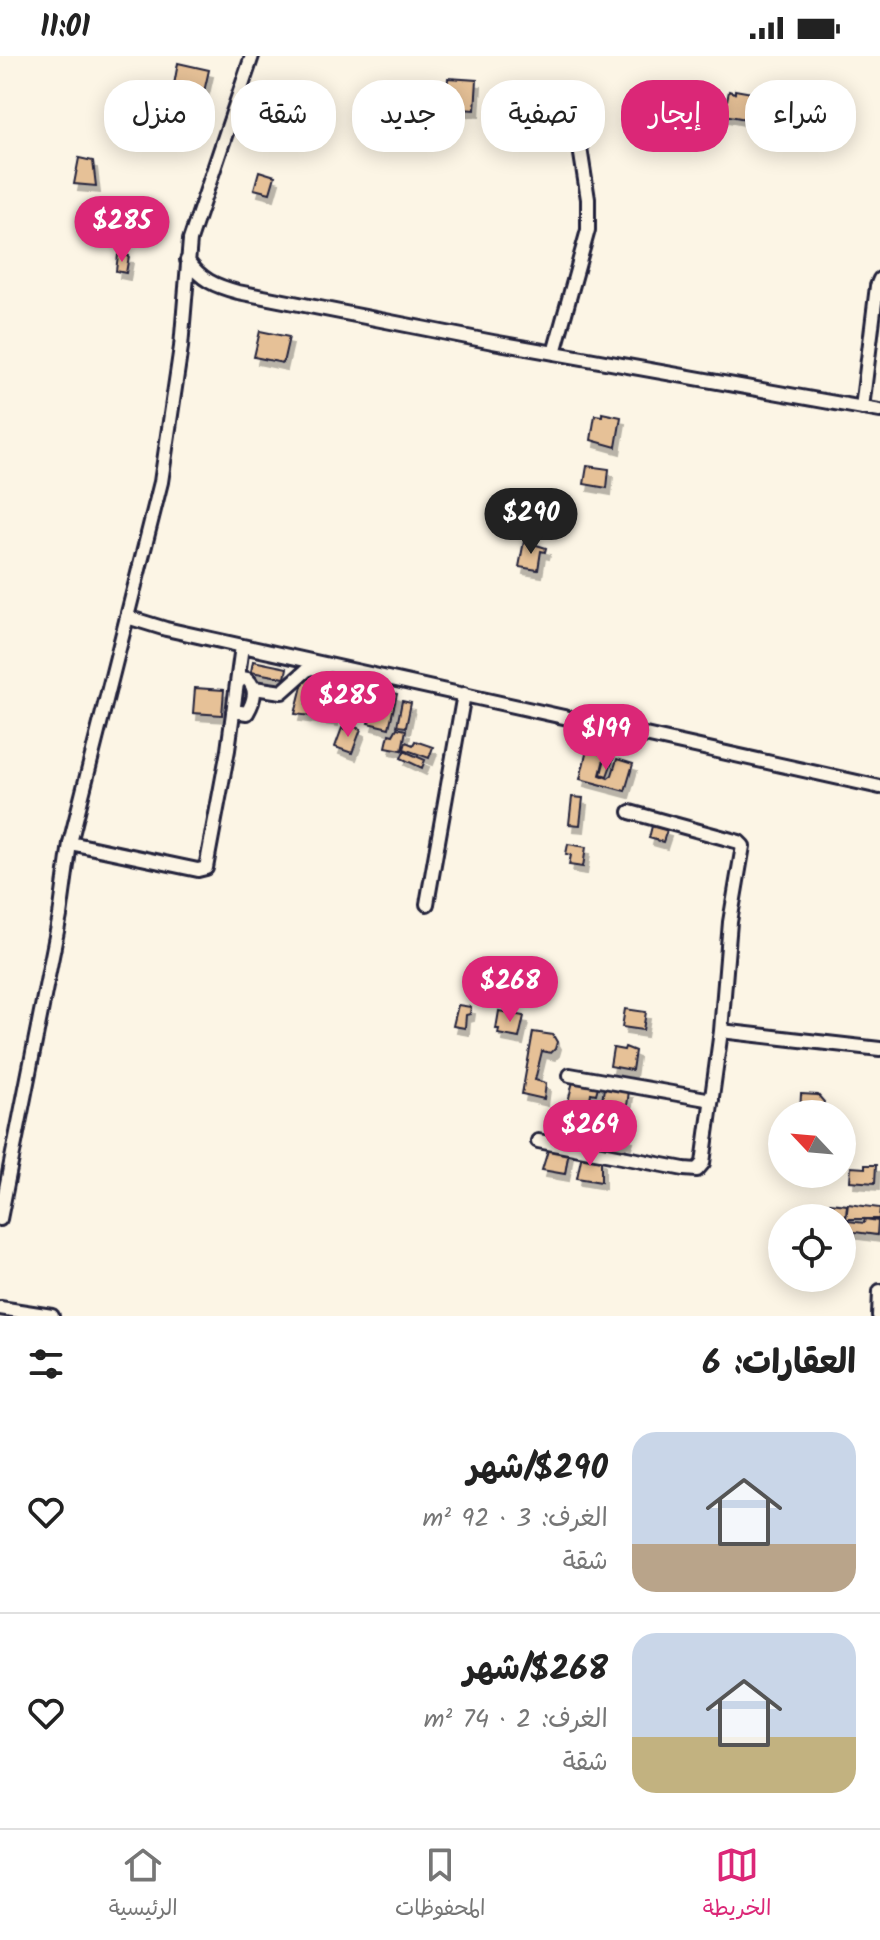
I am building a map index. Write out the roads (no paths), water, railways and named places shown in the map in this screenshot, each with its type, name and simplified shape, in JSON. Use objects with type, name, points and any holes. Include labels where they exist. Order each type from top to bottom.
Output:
[{"type":"street","points":[[0,1219],[60,916],[70,843],[161,482],[183,333],[187,260],[196,218],[252,56]]},
{"type":"street","points":[[554,353],[588,230],[588,199],[581,152]]},
{"type":"street","points":[[187,260],[197,275],[219,287],[554,353],[880,411]]},
{"type":"street","points":[[862,408],[880,279]]},
{"type":"street","points":[[127,617],[166,629],[880,787]]},
{"type":"street","points":[[70,843],[204,869],[214,830],[242,646]]},
{"type":"street","points":[[237,684],[242,678],[247,679],[254,688],[282,692],[309,668],[339,667]]},
{"type":"street","points":[[233,711],[247,713],[252,705],[254,688]]},
{"type":"street","points":[[427,904],[464,694]]},
{"type":"street","points":[[538,1141],[684,1169],[697,1170],[703,1163],[721,1031],[730,922],[743,855],[742,844],[630,812]]},
{"type":"street","points":[[721,1031],[880,1049]]},
{"type":"street","points":[[570,1075],[712,1100]]},
{"type":"street","points":[[879,1316],[880,1291]]},
{"type":"street","points":[[0,1308],[52,1316]]}]
